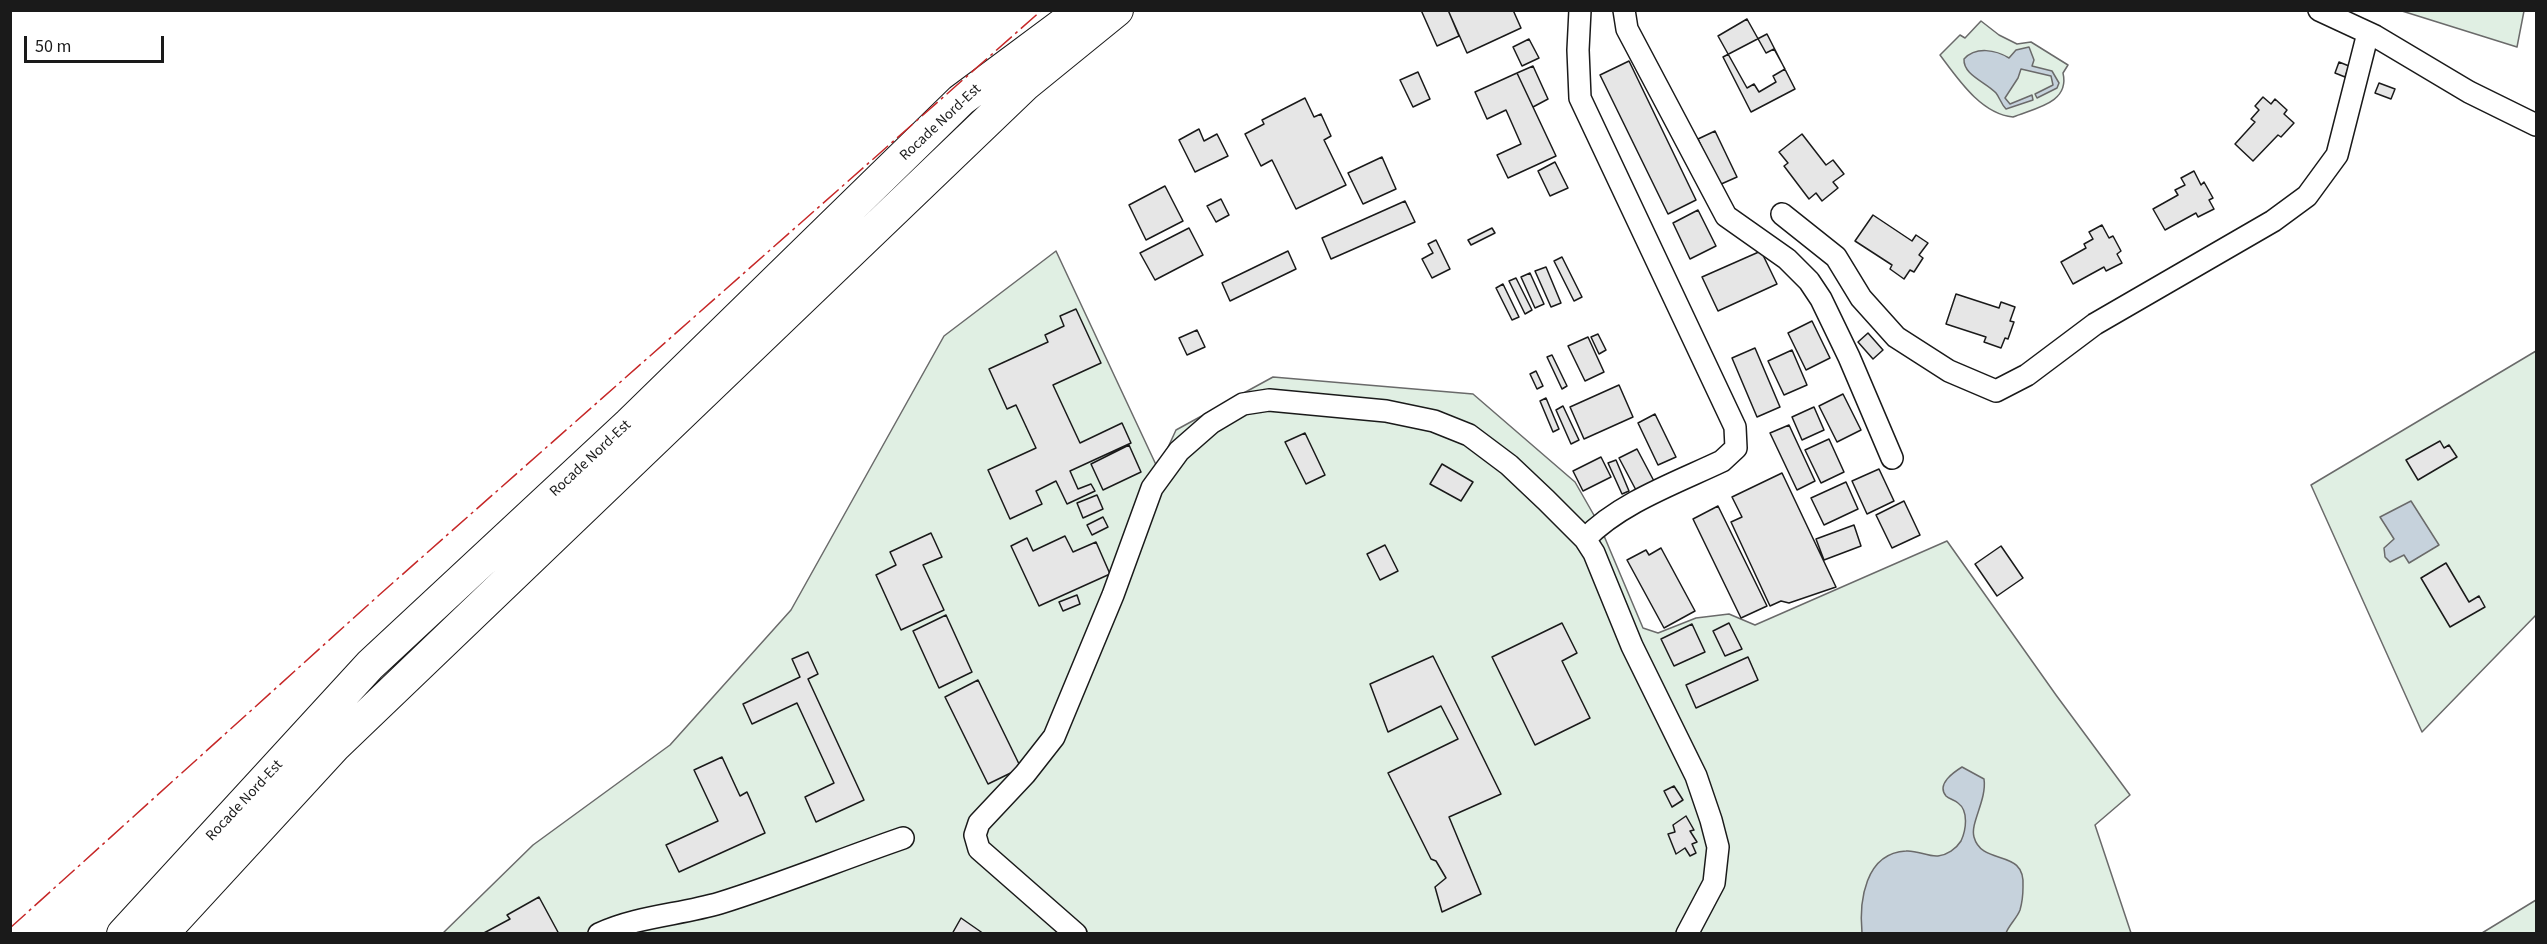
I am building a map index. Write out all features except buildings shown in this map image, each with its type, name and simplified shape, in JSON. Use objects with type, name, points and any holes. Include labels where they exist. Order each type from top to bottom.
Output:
[{"type":"highway","name":"Rocade Nord-Est","points":[[123,933],[370,665],[629,424],[961,100],[1082,10]]},
{"type":"highway","name":"Rocade Nord-Est","points":[[162,933],[335,746],[1026,84],[1117,10]]},
{"type":"street","points":[[1580,10],[1578,50],[1580,98],[1735,427],[1736,448],[1722,461],[1619,511],[1599,524],[1585,538]]},
{"type":"street","points":[[1624,10],[1627,29],[1726,216],[1787,259],[1809,281],[1821,299],[1849,357],[1892,458]]},
{"type":"street","points":[[2319,10],[2368,33],[2460,88],[2536,124]]},
{"type":"street","points":[[1782,214],[1836,257],[1861,298],[1896,338],[1950,371],[1996,392],[2027,375],[2095,324],[2273,221],[2307,196],[2337,155],[2368,33]]},
{"type":"street","points":[[1076,933],[979,849],[975,835],[979,823],[1030,768],[1054,737],[1113,595],[1152,488],[1179,451],[1211,423],[1243,404],[1269,400],[1386,411],[1434,421],[1468,435],[1509,465],[1585,538],[1594,554],[1632,646],[1696,776],[1718,847],[1714,883],[1687,933]]},
{"type":"street","points":[[599,933],[642,918],[688,911],[720,902],[903,837]]},
{"type":"green space","points":[[2402,11],[2524,11],[2517,47]]},
{"type":"green space","points":[[1981,21],[1999,35],[2017,44],[2031,42],[2068,65],[2063,73],[2064,83],[2056,98],[2013,117],[1991,109],[1971,94],[1940,55],[1960,35],[1965,38]]},
{"type":"green space","points":[[1056,251],[1158,469],[1176,430],[1273,377],[1473,394],[1575,482],[1599,524],[1643,628],[1658,633],[1696,618],[1729,614],[1755,625],[1947,541],[2130,795],[2095,825],[2131,933],[442,934],[533,845],[670,745],[791,610],[944,336]]},
{"type":"green space","points":[[2536,351],[2536,615],[2422,732],[2311,485]]},
{"type":"green space","points":[[2536,900],[2536,933],[2482,933]]},
{"type":"shaded area","points":[[2029,47],[2034,60],[2032,66],[2052,71],[2059,83],[2057,88],[2037,98],[2035,94],[2053,85],[2051,76],[2021,69],[2005,98],[2010,104],[2032,95],[2033,100],[2006,109],[1996,93],[1971,74],[1965,65],[1964,59],[1974,52],[1992,51],[2009,58],[2016,50]]},
{"type":"shaded area","points":[[2411,501],[2439,545],[2409,563],[2404,555],[2390,562],[2385,557],[2384,548],[2394,539],[2380,517]]},
{"type":"shaded area","points":[[1962,767],[1984,779],[1983,795],[1973,831],[1979,846],[1985,852],[2011,862],[2018,867],[2022,875],[2022,899],[2017,916],[2006,933],[1862,933],[1862,907],[1867,881],[1881,860],[1892,854],[1906,851],[1941,855],[1957,847],[1961,841],[1965,826],[1964,811],[1958,803],[1946,796],[1943,787],[1947,779]]},
{"type":"power","points":[[10,928],[378,596],[1042,10]]}]
